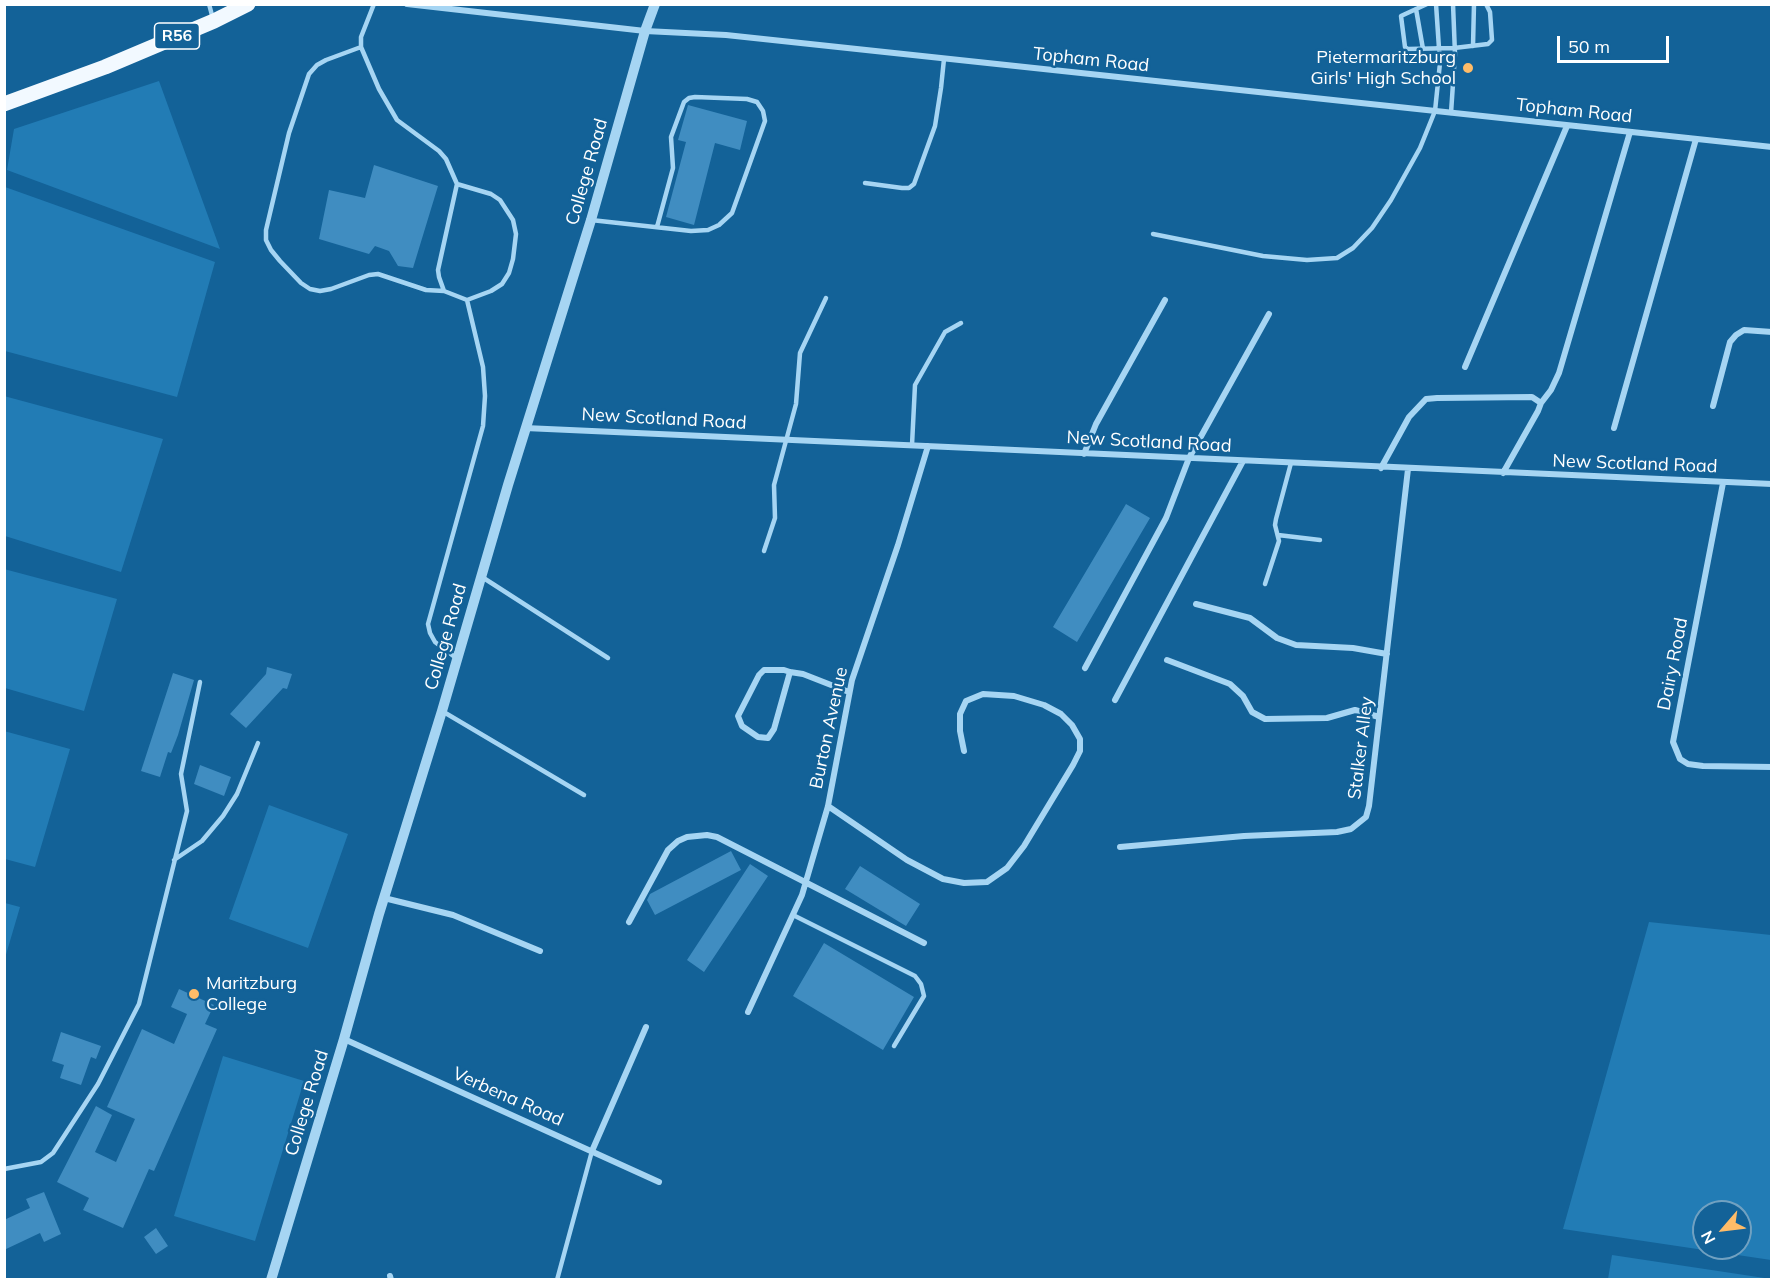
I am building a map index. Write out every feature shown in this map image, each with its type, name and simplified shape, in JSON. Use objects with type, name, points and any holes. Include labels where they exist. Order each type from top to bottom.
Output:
[{"type":"main road","name":"R56","points":[[4,104],[105,67],[214,21],[248,4]]},
{"type":"street","name":"Topham Road","points":[[407,4],[645,31],[726,35],[1772,147]]},
{"type":"street","name":"College Road","points":[[271,1280],[525,428],[591,220],[645,31],[655,4]]},
{"type":"street","points":[[1465,367],[1567,126]]},
{"type":"street","points":[[1503,473],[1538,411],[1540,403],[1551,390],[1559,374],[1630,132]]},
{"type":"street","points":[[1614,428],[1696,139]]},
{"type":"street","points":[[1084,454],[1096,424],[1165,300]]},
{"type":"street","points":[[1085,668],[1166,518],[1189,458],[1269,314]]},
{"type":"street","points":[[1713,406],[1730,342],[1744,330],[1772,332]]},
{"type":"street","points":[[1382,468],[1409,417],[1426,399],[1532,397],[1540,403]]},
{"type":"street","name":"New Scotland Road","points":[[525,428],[1772,484]]},
{"type":"street","name":"Burton Avenue","points":[[748,1012],[806,883],[828,806],[849,692],[928,446]]},
{"type":"street","points":[[1115,700],[1243,461]]},
{"type":"street","name":"Stalker Alley","points":[[1120,847],[1351,830],[1366,816],[1370,806],[1408,469]]},
{"type":"street","name":"Dairy Road","points":[[1723,483],[1673,742],[1680,759],[1688,764],[1772,767]]},
{"type":"street","points":[[1196,604],[1250,618],[1277,638],[1296,645],[1334,646],[1387,654]]},
{"type":"street","points":[[1167,660],[1230,684],[1243,696],[1252,712],[1265,719],[1328,718],[1355,710],[1380,717]]},
{"type":"street","points":[[790,672],[774,729],[768,738],[758,737],[742,726],[738,716],[759,675],[764,670],[790,672],[803,674],[849,692]]},
{"type":"street","points":[[828,806],[907,860],[943,879],[964,883],[987,882],[1007,868],[1024,846],[1073,765],[1080,751],[1080,739],[1072,725],[1061,714],[1044,705],[1014,696],[983,694],[966,701],[960,714],[960,731],[964,751]]},
{"type":"street","points":[[628,922],[668,850],[678,840],[697,835],[717,837],[924,943]]},
{"type":"street","points":[[384,898],[453,915],[540,951]]},
{"type":"street","points":[[592,1151],[646,1027]]},
{"type":"street","name":"Verbena Road","points":[[344,1039],[659,1182]]},
{"type":"lane","points":[[209,4],[214,21]]},
{"type":"lane","points":[[374,4],[361,37],[361,47],[379,89],[397,120],[440,151],[458,184],[438,270],[440,284],[444,291]]},
{"type":"lane","points":[[1427,4],[1401,16],[1405,47],[1410,50],[1488,44],[1492,40],[1490,12],[1486,4]]},
{"type":"lane","points":[[1153,234],[1263,256],[1307,260],[1337,258],[1353,248],[1372,228],[1387,207],[1420,148],[1435,111],[1440,63],[1436,4]]},
{"type":"lane","points":[[1451,113],[1454,48],[1453,4]]},
{"type":"lane","points":[[1473,46],[1474,4]]},
{"type":"lane","points":[[1416,9],[1423,49]]},
{"type":"lane","points":[[361,47],[326,60],[317,65],[309,74],[290,133],[266,230],[266,240],[271,250],[301,283],[310,289],[320,291],[331,289],[378,274],[426,290],[444,291],[467,300],[502,284],[511,266],[516,234],[513,220],[500,200],[492,195],[458,184]]},
{"type":"lane","points":[[865,183],[902,188],[909,188],[914,184],[935,126],[942,88],[944,59]]},
{"type":"lane","points":[[591,220],[691,231],[708,230],[719,225],[732,213],[765,121],[763,111],[757,102],[747,99],[695,97],[684,102],[671,137],[673,168],[657,227]]},
{"type":"lane","points":[[764,551],[775,518],[774,485],[796,404],[800,353],[826,298]]},
{"type":"lane","points":[[457,658],[435,642],[428,624],[483,426],[485,396],[483,367],[467,300]]},
{"type":"lane","points":[[912,445],[915,385],[945,332],[961,323]]},
{"type":"lane","points":[[1265,584],[1279,541],[1275,525],[1291,463]]},
{"type":"lane","points":[[1278,536],[1320,540]]},
{"type":"lane","points":[[481,576],[608,658]]},
{"type":"lane","points":[[4,1169],[41,1162],[53,1153],[98,1084],[141,997],[187,811],[180,781],[200,682]]},
{"type":"lane","points":[[442,711],[584,795]]},
{"type":"lane","points":[[174,860],[202,841],[224,816],[237,794],[258,743]]},
{"type":"lane","points":[[793,915],[915,976],[921,984],[924,996],[894,1046]]},
{"type":"lane","points":[[557,1280],[592,1151]]},
{"type":"shaded area","points":[[159,81],[220,249],[7,170],[14,129]]},
{"type":"shaded area","points":[[5,187],[215,262],[177,397],[5,351]]},
{"type":"shaded area","points":[[4,396],[163,439],[121,572],[5,536]]},
{"type":"shaded area","points":[[4,569],[117,599],[84,711],[5,688]]},
{"type":"shaded area","points":[[4,731],[70,749],[35,867],[5,859]]},
{"type":"shaded area","points":[[269,805],[348,834],[308,948],[229,919]]},
{"type":"shaded area","points":[[4,903],[20,907],[5,958]]},
{"type":"shaded area","points":[[1649,922],[1771,935],[1771,1260],[1752,1257],[1752,1200],[1692,1200],[1692,1248],[1563,1229]]},
{"type":"shaded area","points":[[223,1056],[304,1081],[255,1241],[174,1216]]},
{"type":"shaded area","points":[[1612,1255],[1771,1279],[1608,1279]]},
{"type":"building","points":[[688,105],[747,121],[740,150],[715,143],[694,225],[666,217],[686,142],[678,140]]},
{"type":"building","points":[[374,165],[438,186],[413,268],[398,266],[389,251],[375,246],[369,254],[319,239],[329,190],[365,198]]},
{"type":"building","points":[[1126,504],[1150,518],[1077,642],[1053,627]]},
{"type":"building","points":[[267,667],[292,674],[287,689],[283,688],[246,728],[230,714],[266,674]]},
{"type":"building","points":[[173,673],[194,680],[178,735],[171,753],[168,752],[160,777],[141,771]]},
{"type":"building","points":[[200,765],[231,777],[224,796],[194,784]]},
{"type":"building","points":[[731,851],[741,870],[655,915],[647,900],[650,894]]},
{"type":"building","points":[[750,864],[768,876],[704,972],[687,960]]},
{"type":"building","points":[[860,866],[920,904],[906,926],[845,889]]},
{"type":"building","points":[[824,943],[914,997],[883,1050],[793,996]]},
{"type":"building","points":[[179,989],[214,1005],[205,1024],[217,1029],[154,1171],[149,1169],[123,1228],[83,1210],[89,1198],[57,1182],[96,1106],[112,1115],[95,1152],[116,1162],[135,1119],[107,1107],[142,1029],[174,1044],[187,1014],[171,1007]]},
{"type":"building","points":[[61,1032],[101,1046],[96,1059],[91,1057],[81,1085],[60,1078],[64,1065],[52,1061]]},
{"type":"building","points":[[44,1192],[61,1234],[44,1242],[40,1233],[4,1250],[4,1220],[30,1208],[26,1199]]},
{"type":"building","points":[[156,1228],[168,1246],[156,1254],[144,1237]]},
{"type":"place","name":"Pietermaritzburg Girls' High School","points":[[1468,68]]},
{"type":"place","name":"Maritzburg College","points":[[194,994]]}]
